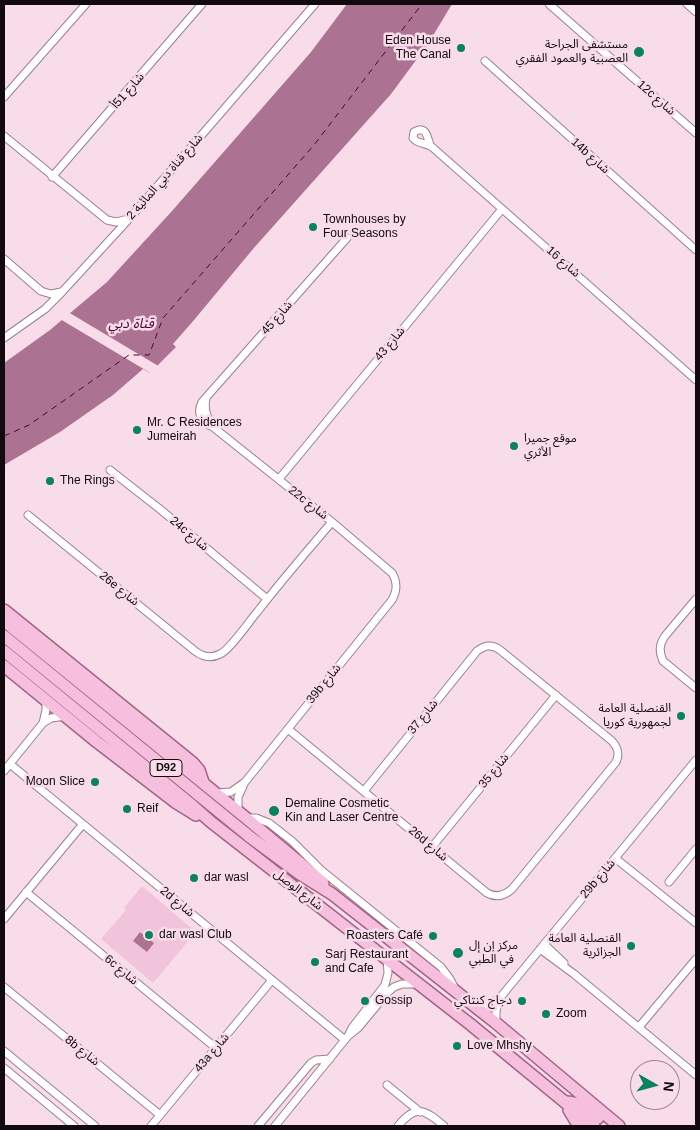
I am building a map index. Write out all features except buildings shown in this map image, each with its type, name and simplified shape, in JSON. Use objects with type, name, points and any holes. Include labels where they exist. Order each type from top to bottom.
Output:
[{"type":"main road","points":[[4,610],[193,763],[199,770],[203,783]]},
{"type":"main road","name":"شارع الوصل","points":[[4,621],[306,868],[332,894]]},
{"type":"main road","name":"شارع الوصل","points":[[4,636],[250,836],[300,874],[332,894],[496,1023],[619,1126]]},
{"type":"main road","name":"شارع الوصل","points":[[4,651],[165,782],[211,822],[419,984],[594,1126]]},
{"type":"main road","points":[[4,666],[180,806],[211,822]]},
{"type":"main road","points":[[565,1102],[574,1118],[582,1126]]},
{"type":"main road","points":[[565,1102],[582,1105],[608,1126]]},
{"type":"street","points":[[4,97],[86,4]]},
{"type":"street","name":"شارع 51أ","points":[[52,177],[202,4]]},
{"type":"street","name":"شارع قناة دبي المائية 2","points":[[4,338],[44,309],[62,292],[129,219],[315,4]]},
{"type":"street","name":"12c شارع","points":[[549,4],[696,133]]},
{"type":"street","points":[[687,4],[696,12]]},
{"type":"street","name":"14b شارع","points":[[485,61],[696,250]]},
{"type":"street","points":[[4,136],[52,177],[108,220],[120,222],[129,219]]},
{"type":"street","name":"شارع 16","points":[[430,145],[696,380]]},
{"type":"street","name":"شارع 43","points":[[278,479],[502,209]]},
{"type":"street","points":[[108,220],[111,228],[110,240]]},
{"type":"street","name":"شارع 45","points":[[206,397],[347,238]]},
{"type":"street","points":[[4,259],[41,291],[51,294],[62,292]]},
{"type":"street","points":[[41,291],[44,309]]},
{"type":"street","name":"22c شارع","points":[[206,397],[205,410],[213,427],[332,522],[392,573],[396,584]]},
{"type":"street","name":"24c شارع","points":[[110,470],[267,599]]},
{"type":"street","name":"26e شارع","points":[[28,515],[201,655],[214,657],[228,648],[267,599]]},
{"type":"street","points":[[267,599],[332,522]]},
{"type":"street","name":"39b شارع","points":[[242,815],[238,797],[245,782],[392,600],[396,584]]},
{"type":"street","points":[[696,599],[661,642],[660,648],[660,655],[663,661],[696,688]]},
{"type":"street","name":"شارع 37","points":[[364,790],[477,650],[485,646],[497,648],[556,695]]},
{"type":"street","name":"26d شارع","points":[[288,729],[487,893],[499,896],[508,893],[529,869],[616,762],[618,752],[615,744],[556,695]]},
{"type":"street","name":"شارع 35","points":[[432,847],[556,695]]},
{"type":"street","points":[[4,771],[43,723],[46,700]]},
{"type":"street","points":[[43,723],[56,717],[66,716]]},
{"type":"street","name":"29b شارع","points":[[499,999],[696,760]]},
{"type":"street","name":"2d شارع","points":[[10,764],[272,980],[346,1038]]},
{"type":"street","name":"39b شارع","points":[[216,794],[231,792],[245,782]]},
{"type":"street","name":"شارع الوصل","points":[[242,815],[265,820],[292,841],[321,870],[441,967],[450,979],[456,992]]},
{"type":"street","points":[[4,919],[83,824]]},
{"type":"street","points":[[669,882],[696,849]]},
{"type":"street","points":[[616,858],[696,923]]},
{"type":"street","name":"6c شارع","points":[[26,892],[216,1048]]},
{"type":"street","points":[[542,946],[696,1075]]},
{"type":"street","points":[[275,1126],[330,1059],[385,985],[388,974],[387,959]]},
{"type":"street","points":[[639,1027],[696,959]]},
{"type":"street","name":"43a شارع","points":[[151,1126],[272,980]]},
{"type":"street","points":[[346,1038],[358,1028],[394,986],[419,984]]},
{"type":"street","name":"8b شارع","points":[[4,987],[160,1115]]},
{"type":"street","points":[[472,1005],[486,1005],[499,999]]},
{"type":"street","points":[[496,1023],[499,999]]},
{"type":"street","points":[[4,1051],[94,1126]]},
{"type":"street","points":[[258,1126],[311,1063],[316,1060],[330,1059]]},
{"type":"street","points":[[4,1068],[74,1126]]},
{"type":"street","points":[[387,1085],[420,1112]]},
{"type":"street","points":[[398,1126],[406,1116],[411,1113],[420,1112],[428,1113],[444,1126]]},
{"type":"shaded area","name":"dar wasl Club","points":[[142,886],[196,932],[153,983],[101,939],[126,910],[124,908]]},
{"type":"water","name":"قناة دبي","points":[[347,4],[452,4],[428,44],[391,94],[253,249],[173,344],[176,347],[150,373],[143,369],[113,395],[60,432],[4,465],[4,363],[50,330],[107,282],[172,211],[311,52]]},
{"type":"water","points":[[140,932],[146,939],[154,943],[147,952],[133,941]]},
{"type":"pier","points":[[68,312],[160,367],[152,374],[60,319]]},
{"type":"ferry route","points":[[4,436],[29,425],[129,355],[149,355],[163,318],[314,145],[422,4]]},
{"type":"place","name":"Eden House The Canal","points":[[461,48]]},
{"type":"place","name":"مستشفى الجراحة العصبية والعمود الفقري","points":[[639,52]]},
{"type":"place","name":"Townhouses by Four Seasons","points":[[313,227]]},
{"type":"place","name":"Mr. C Residences Jumeirah","points":[[137,430]]},
{"type":"place","name":"موقع جميرا الأثري","points":[[514,446]]},
{"type":"place","name":"The Rings","points":[[50,481]]},
{"type":"place","name":"القنصلية العامة لجمهورية كوريا","points":[[681,716]]},
{"type":"place","name":"Moon Slice","points":[[95,782]]},
{"type":"place","name":"Reif","points":[[127,809]]},
{"type":"place","name":"Demaline Cosmetic Kin and Laser Centre","points":[[274,811]]},
{"type":"place","name":"dar wasl","points":[[194,878]]},
{"type":"place","name":"dar wasl Club","points":[[149,935]]},
{"type":"place","name":"Roasters Café","points":[[433,936]]},
{"type":"place","name":"القنصلية العامة الجزائرية","points":[[631,946]]},
{"type":"place","name":"مركز إن إل في الطبي","points":[[458,953]]},
{"type":"place","name":"Sarj Restaurant and Cafe","points":[[315,962]]},
{"type":"place","name":"Gossip","points":[[365,1001]]},
{"type":"place","name":"دجاج كنتاكي","points":[[522,1001]]},
{"type":"place","name":"Zoom","points":[[546,1014]]},
{"type":"place","name":"Love Mhshy","points":[[457,1046]]}]
